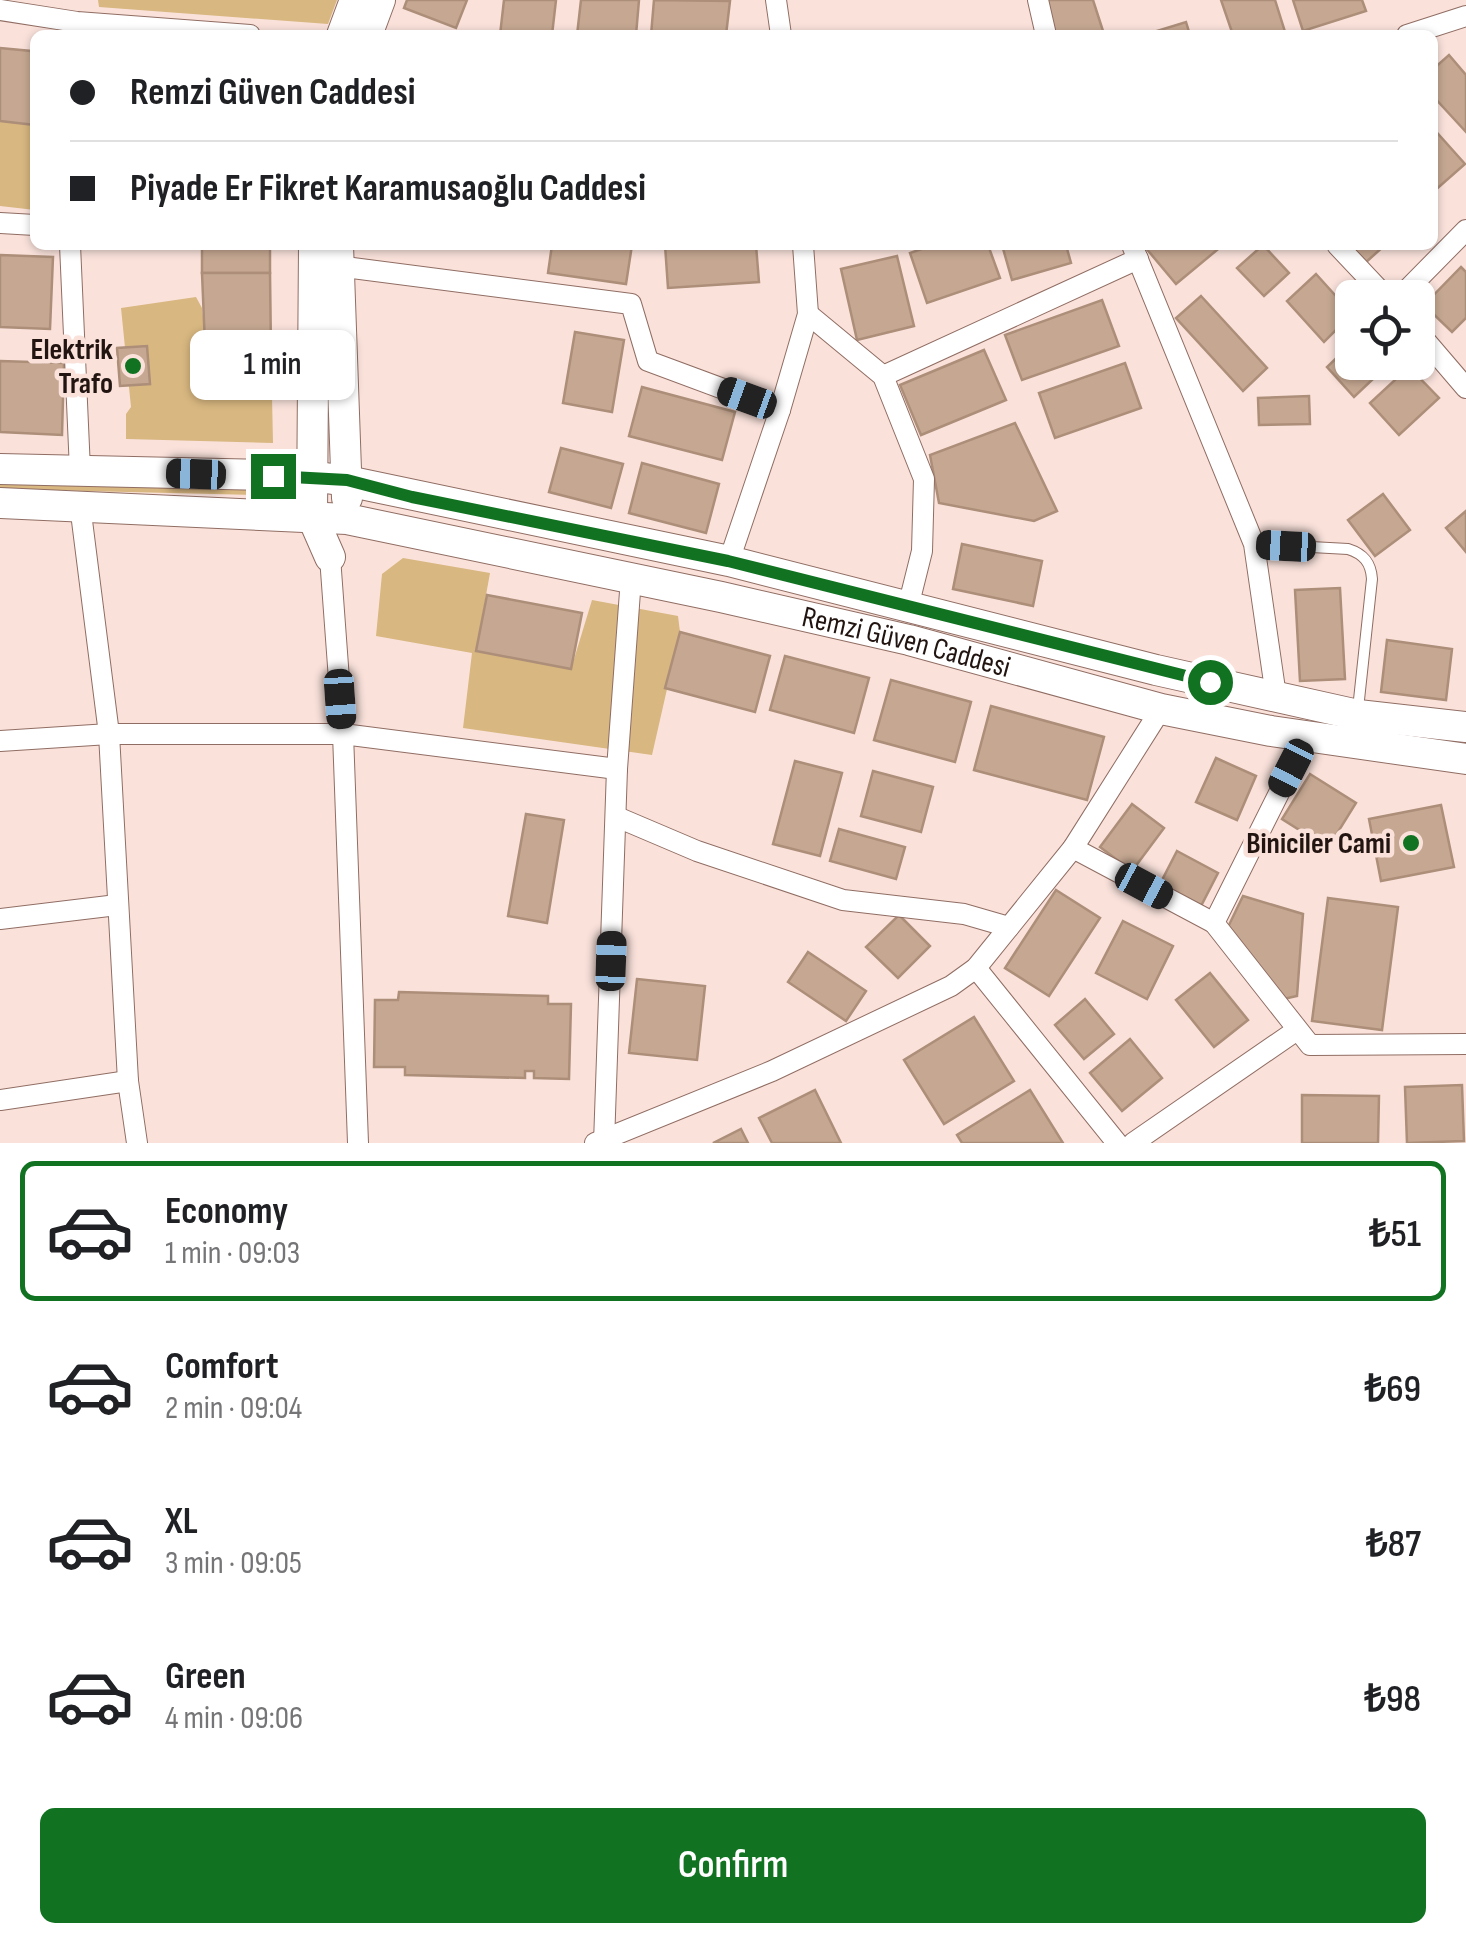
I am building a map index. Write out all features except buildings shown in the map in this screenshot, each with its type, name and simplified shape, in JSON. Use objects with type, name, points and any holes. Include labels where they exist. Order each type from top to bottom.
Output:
[{"type":"main road","points":[[344,30],[355,0]]},
{"type":"main road","points":[[369,30],[380,0]]},
{"type":"main road","points":[[314,250],[312,516],[330,557]]},
{"type":"main road","points":[[330,557],[347,519],[337,256]]},
{"type":"main road","name":"Remzi Güven Caddesi","points":[[0,469],[347,480],[412,497],[728,561],[1156,670],[1358,715],[1466,727]]},
{"type":"main road","name":"Remzi Güven Caddesi","points":[[0,503],[347,519],[909,640],[1161,709],[1466,760]]},
{"type":"street","points":[[75,0],[76,28]]},
{"type":"street","points":[[776,0],[780,30]]},
{"type":"street","points":[[1038,0],[1045,30]]},
{"type":"street","points":[[0,10],[76,28],[126,30]]},
{"type":"street","points":[[1423,30],[1466,16]]},
{"type":"street","points":[[0,223],[30,225]]},
{"type":"street","points":[[1417,280],[1466,230]]},
{"type":"street","points":[[70,250],[80,470]]},
{"type":"street","points":[[728,561],[808,314],[803,250]]},
{"type":"street","points":[[1342,250],[1370,280]]},
{"type":"street","points":[[883,376],[1135,252],[1254,544],[1276,696]]},
{"type":"street","points":[[337,256],[631,304],[648,361],[780,410]]},
{"type":"street","points":[[808,314],[883,376],[924,479],[922,551],[908,607]]},
{"type":"street","points":[[1435,352],[1466,388]]},
{"type":"street","points":[[80,505],[110,734],[128,1081],[137,1143]]},
{"type":"street","points":[[330,557],[342,734],[358,1143]]},
{"type":"street","points":[[631,578],[617,769],[601,1142],[772,1071],[951,986],[976,968],[1073,848],[1161,709]]},
{"type":"street","points":[[0,741],[110,734],[342,734],[617,769]]},
{"type":"street","points":[[1214,923],[1307,736]]},
{"type":"street","points":[[617,817],[697,850],[843,900],[964,914],[1009,927]]},
{"type":"street","points":[[1073,848],[1214,923],[1310,1046],[1466,1044]]},
{"type":"street","points":[[0,919],[117,905]]},
{"type":"street","points":[[976,968],[1116,1143]]},
{"type":"street","points":[[1134,1143],[1297,1030]]},
{"type":"street","points":[[0,1100],[128,1081]]},
{"type":"lane","points":[[1254,544],[1348,549],[1369,564],[1372,579],[1358,715]]},
{"type":"shaded area","points":[[98,0],[337,0],[328,24],[99,7]]},
{"type":"shaded area","points":[[0,121],[30,124],[30,209],[0,206]]},
{"type":"shaded area","points":[[196,297],[202,308],[206,345],[218,354],[271,351],[273,443],[126,439],[126,414],[131,407],[121,308]]},
{"type":"shaded area","points":[[0,478],[298,488],[293,496],[0,489]]},
{"type":"shaded area","points":[[403,558],[490,573],[476,650],[571,669],[592,600],[678,616],[680,632],[652,755],[463,728],[472,653],[376,636],[382,574]]},
{"type":"place","name":"Elektrik Trafo","points":[[133,366]]},
{"type":"place","name":"Biniciler Cami","points":[[1411,843]]},
{"type":"route","points":[[273,476],[347,480],[412,497],[728,561],[1210,682]]}]
